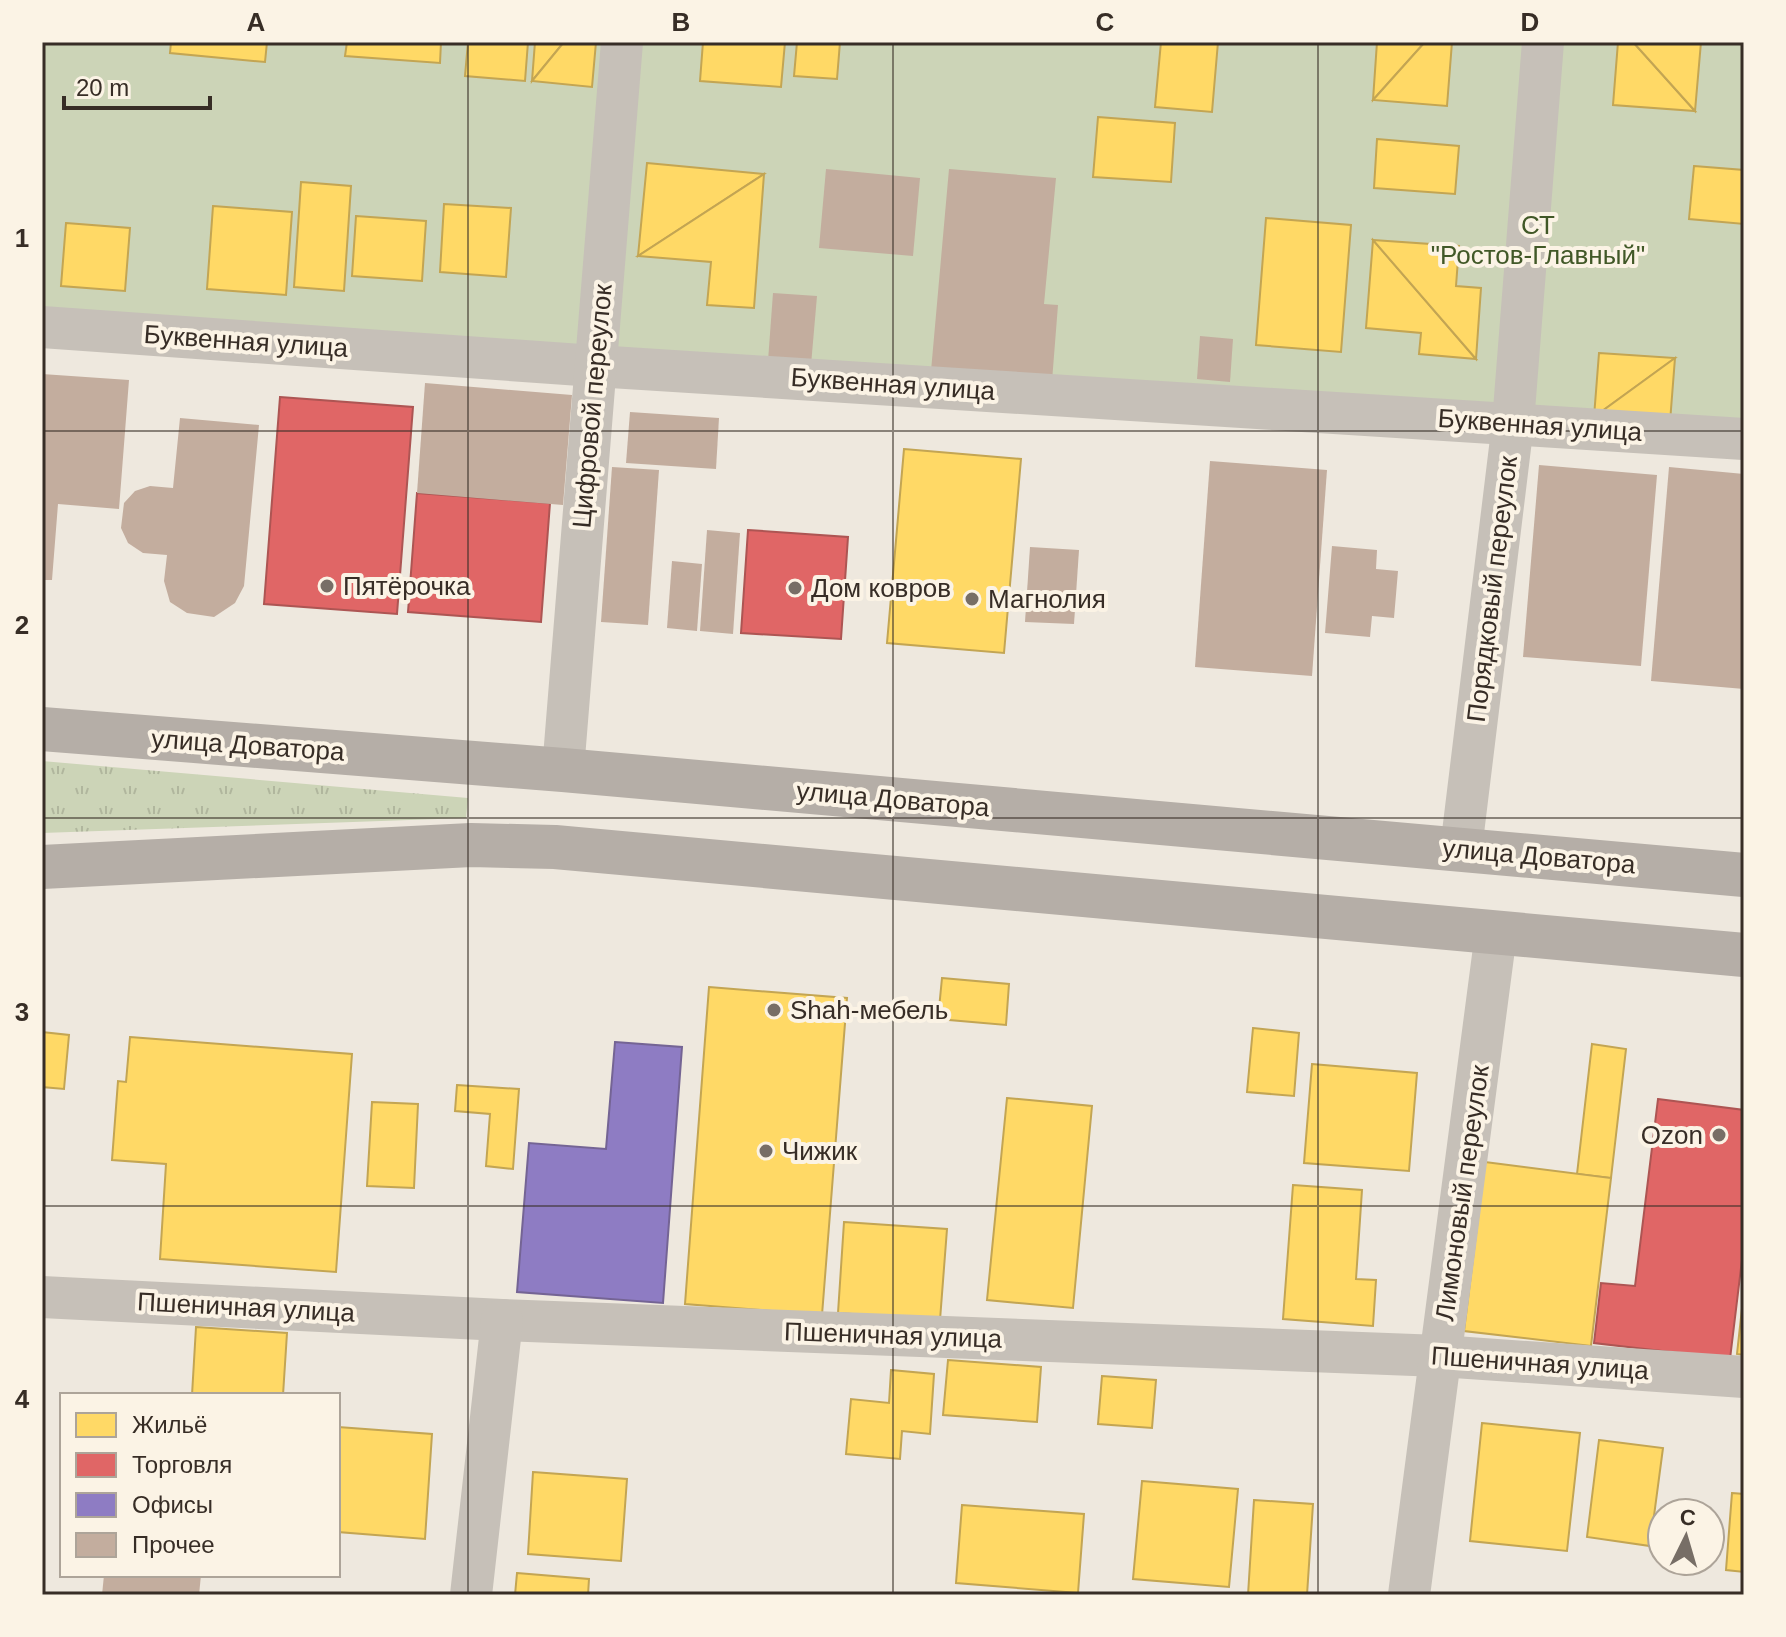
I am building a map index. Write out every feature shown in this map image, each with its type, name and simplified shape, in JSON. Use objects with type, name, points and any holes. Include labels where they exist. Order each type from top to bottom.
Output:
[{"type":"main road","name":"улица Доватора","points":[[42,729],[563,770],[1744,875]]},
{"type":"main road","points":[[42,867],[471,845],[555,847],[1744,955]]},
{"type":"street","name":"Цифровой переулок","points":[[563,770],[622,42]]},
{"type":"street","name":"Порядковый переулок","points":[[1461,849],[1513,423],[1543,42]]},
{"type":"street","name":"Буквенная улица","points":[[42,327],[595,366],[1744,439]]},
{"type":"street","name":"Лимоновый переулок","points":[[1409,1595],[1496,933]]},
{"type":"street","name":"Пшеничная улица","points":[[42,1297],[502,1320],[1440,1356],[1744,1377]]},
{"type":"street","points":[[471,1595],[502,1320]]},
{"type":"green space","name":"СТ \"Ростов-Главный\"","points":[[42,42],[1744,42],[1744,451],[42,340]]},
{"type":"green space","points":[[42,761],[468,798],[466,818],[42,833]]},
{"type":"building: Жильё","points":[[171,42],[267,42],[265,62],[170,53]]},
{"type":"building: Жильё","points":[[347,42],[441,42],[440,63],[345,56]]},
{"type":"building: Жильё","points":[[468,42],[528,42],[525,81],[465,76]]},
{"type":"building: Жильё","points":[[535,42],[564,42],[532,81]]},
{"type":"building: Жильё","points":[[564,42],[596,42],[592,87],[532,81]]},
{"type":"building: Жильё","points":[[703,42],[785,42],[781,87],[700,81]]},
{"type":"building: Жильё","points":[[797,42],[840,42],[837,79],[794,76]]},
{"type":"building: Жильё","points":[[1161,42],[1218,42],[1212,112],[1155,107]]},
{"type":"building: Жильё","points":[[1377,42],[1425,42],[1373,100]]},
{"type":"building: Жильё","points":[[1425,42],[1452,42],[1447,106],[1373,100]]},
{"type":"building: Жильё","points":[[1618,42],[1633,42],[1695,111],[1613,105]]},
{"type":"building: Жильё","points":[[1633,42],[1701,42],[1695,111]]},
{"type":"building: Жильё","points":[[1098,117],[1175,123],[1171,182],[1093,177]]},
{"type":"building: Жильё","points":[[1377,139],[1459,146],[1455,194],[1374,188]]},
{"type":"building: Жильё","points":[[647,163],[764,174],[638,256]]},
{"type":"building: Жильё","points":[[1694,166],[1744,170],[1744,224],[1689,219]]},
{"type":"building: Жильё","points":[[764,174],[754,308],[707,305],[711,262],[638,256]]},
{"type":"building: Жильё","points":[[301,182],[351,186],[344,291],[294,287]]},
{"type":"building: Жильё","points":[[444,204],[511,208],[506,277],[440,272]]},
{"type":"building: Жильё","points":[[213,206],[292,212],[286,295],[207,289]]},
{"type":"building: Жильё","points":[[356,216],[426,221],[422,281],[352,276]]},
{"type":"building: Жильё","points":[[1266,218],[1351,225],[1341,352],[1256,345]]},
{"type":"building: Жильё","points":[[66,223],[130,228],[125,291],[61,286]]},
{"type":"building: Жильё","points":[[1373,240],[1476,359],[1419,354],[1421,333],[1366,328]]},
{"type":"building: Жильё","points":[[1373,240],[1459,246],[1456,286],[1481,288],[1476,359]]},
{"type":"building: Жильё","points":[[1599,353],[1675,358],[1594,417]]},
{"type":"building: Жильё","points":[[1675,358],[1670,422],[1594,417]]},
{"type":"building: Жильё","points":[[904,449],[1021,459],[1004,653],[887,643]]},
{"type":"building: Жильё","points":[[942,978],[1009,984],[1006,1025],[938,1019]]},
{"type":"building: Жильё","points":[[709,987],[847,998],[822,1315],[685,1304]]},
{"type":"building: Жильё","points":[[1253,1028],[1299,1033],[1294,1096],[1247,1092]]},
{"type":"building: Жильё","points":[[42,1032],[69,1035],[64,1089],[42,1087]]},
{"type":"building: Жильё","points":[[130,1037],[352,1054],[336,1272],[160,1259],[166,1164],[112,1160],[118,1081],[126,1082]]},
{"type":"building: Жильё","points":[[1592,1044],[1626,1049],[1611,1178],[1577,1174]]},
{"type":"building: Жильё","points":[[1312,1064],[1417,1073],[1409,1171],[1304,1163]]},
{"type":"building: Жильё","points":[[457,1085],[519,1089],[513,1169],[486,1166],[490,1114],[455,1111]]},
{"type":"building: Жильё","points":[[1007,1098],[1092,1106],[1073,1308],[987,1300]]},
{"type":"building: Жильё","points":[[372,1102],[418,1104],[414,1188],[367,1186]]},
{"type":"building: Жильё","points":[[1485,1162],[1611,1178],[1591,1346],[1464,1331]]},
{"type":"building: Жильё","points":[[1293,1185],[1362,1190],[1356,1279],[1376,1280],[1373,1326],[1283,1319]]},
{"type":"building: Жильё","points":[[844,1222],[947,1229],[940,1320],[838,1313]]},
{"type":"building: Жильё","points":[[1744,1290],[1744,1355],[1737,1354]]},
{"type":"building: Жильё","points":[[196,1327],[287,1333],[283,1393],[192,1393]]},
{"type":"building: Жильё","points":[[948,1360],[1041,1367],[1037,1422],[943,1415]]},
{"type":"building: Жильё","points":[[891,1370],[934,1374],[930,1434],[902,1431],[900,1459],[846,1454],[851,1399],[889,1403]]},
{"type":"building: Жильё","points":[[1102,1376],[1156,1380],[1152,1428],[1098,1424]]},
{"type":"building: Жильё","points":[[1482,1423],[1580,1433],[1567,1551],[1470,1541]]},
{"type":"building: Жильё","points":[[340,1427],[432,1434],[425,1539],[340,1532]]},
{"type":"building: Жильё","points":[[1599,1440],[1663,1448],[1656,1497],[1646,1497],[1646,1545],[1587,1537]]},
{"type":"building: Жильё","points":[[533,1472],[627,1479],[621,1561],[528,1554]]},
{"type":"building: Жильё","points":[[1142,1481],[1238,1489],[1229,1587],[1133,1579]]},
{"type":"building: Жильё","points":[[1732,1493],[1744,1494],[1744,1572],[1726,1570]]},
{"type":"building: Жильё","points":[[1254,1500],[1313,1504],[1307,1595],[1248,1595]]},
{"type":"building: Жильё","points":[[962,1505],[1084,1514],[1078,1593],[956,1583]]},
{"type":"building: Жильё","points":[[517,1573],[589,1579],[588,1595],[515,1595]]},
{"type":"building: Торговля","points":[[280,397],[413,407],[397,614],[264,604]]},
{"type":"building: Торговля","points":[[417,493],[550,503],[541,622],[408,612]]},
{"type":"building: Торговля","points":[[748,530],[848,537],[841,639],[741,633]]},
{"type":"building: Торговля","points":[[1658,1099],[1744,1110],[1744,1243],[1730,1359],[1594,1343],[1601,1283],[1635,1286]]},
{"type":"building: Офисы","points":[[615,1042],[682,1047],[663,1303],[517,1292],[529,1143],[606,1149]]},
{"type":"building: Прочее","points":[[826,169],[920,178],[913,256],[819,248]]},
{"type":"building: Прочее","points":[[949,169],[1056,178],[1044,304],[1058,305],[1052,381],[931,371]]},
{"type":"building: Прочее","points":[[773,293],[817,296],[811,365],[768,361]]},
{"type":"building: Прочее","points":[[1200,336],[1233,339],[1230,382],[1197,379]]},
{"type":"building: Прочее","points":[[42,374],[129,380],[119,509],[58,504],[52,580],[42,580]]},
{"type":"building: Прочее","points":[[425,383],[572,395],[563,505],[417,493]]},
{"type":"building: Прочее","points":[[630,412],[719,418],[716,469],[626,463]]},
{"type":"building: Прочее","points":[[180,418],[259,425],[244,586],[235,603],[214,617],[187,613],[170,602],[164,581],[167,555],[143,553],[128,543],[121,528],[124,503],[135,491],[150,486],[173,488]]},
{"type":"building: Прочее","points":[[1210,461],[1327,470],[1312,676],[1195,667]]},
{"type":"building: Прочее","points":[[1539,465],[1657,475],[1641,666],[1523,657]]},
{"type":"building: Прочее","points":[[612,467],[659,470],[648,625],[601,622]]},
{"type":"building: Прочее","points":[[1669,467],[1744,474],[1744,689],[1651,681]]},
{"type":"building: Прочее","points":[[707,530],[740,533],[733,634],[700,631]]},
{"type":"building: Прочее","points":[[1332,546],[1377,550],[1376,569],[1398,571],[1394,618],[1372,616],[1370,637],[1325,633]]},
{"type":"building: Прочее","points":[[1030,547],[1079,550],[1074,624],[1025,622]]},
{"type":"building: Прочее","points":[[672,561],[702,564],[697,631],[667,628]]},
{"type":"building: Прочее","points":[[104,1577],[201,1577],[199,1595],[102,1595]]},
{"type":"place","name":"Пятёрочка","points":[[327,586]]},
{"type":"place","name":"Дом ковров","points":[[795,588]]},
{"type":"place","name":"Магнолия","points":[[972,599]]},
{"type":"place","name":"Shah-мебель","points":[[774,1010]]},
{"type":"place","name":"Ozon","points":[[1719,1135]]},
{"type":"place","name":"Чижик","points":[[766,1151]]}]
